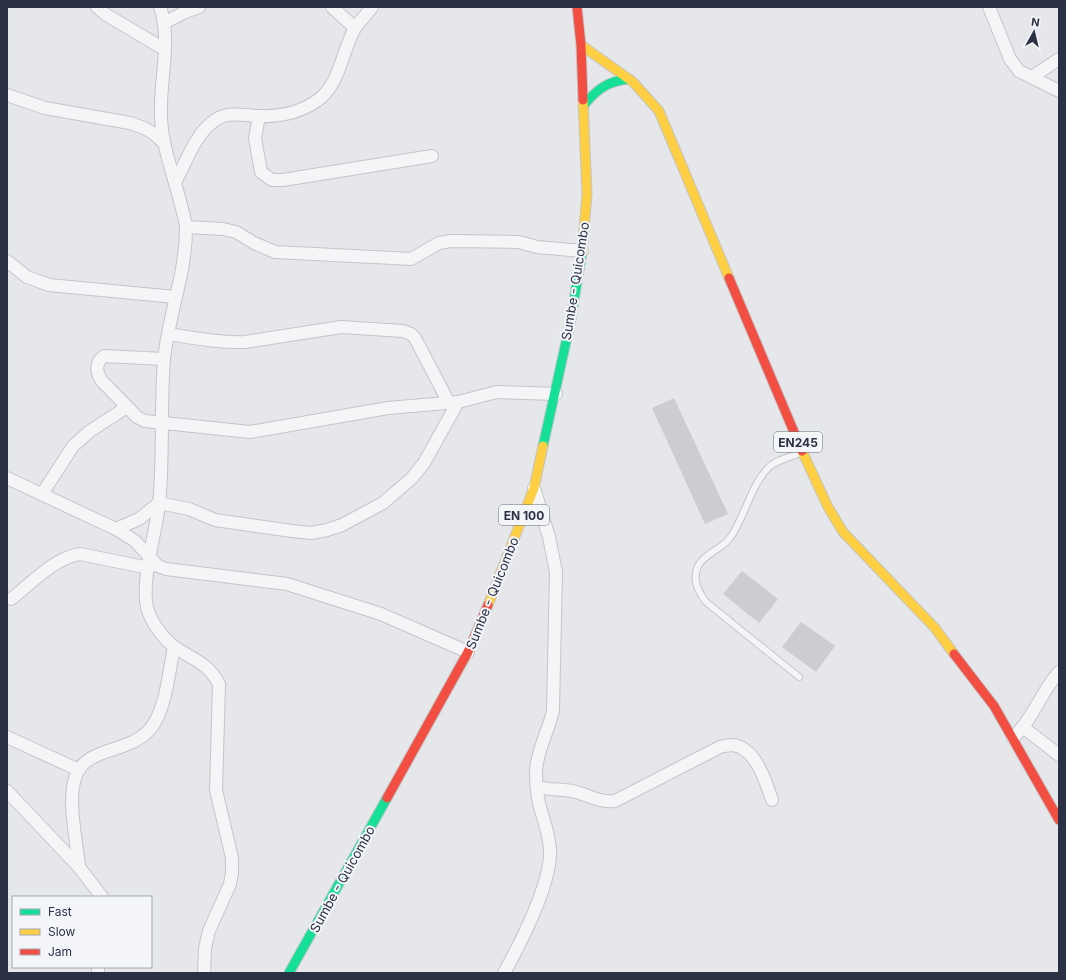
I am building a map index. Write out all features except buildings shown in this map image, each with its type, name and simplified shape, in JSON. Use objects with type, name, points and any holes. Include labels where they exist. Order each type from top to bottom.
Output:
[{"type":"main road","name":"Sumbe - Quicombo","points":[[290,973],[468,652],[506,563],[534,488],[556,394],[570,324],[582,251],[587,194],[581,45],[577,7]]},
{"type":"main road","name":"EN245","points":[[581,45],[630,79],[650,97],[659,111],[803,453],[828,507],[843,532],[935,628],[972,675],[1013,738],[1059,820]]},
{"type":"main road","points":[[584,105],[602,85],[614,80],[630,79]]},
{"type":"street","points":[[97,7],[164,49]]},
{"type":"street","points":[[160,7],[166,22],[161,96],[163,142],[186,227],[184,266],[176,297],[164,359],[159,503],[145,592],[147,608],[154,623],[174,647],[203,664],[213,672],[219,684],[216,790],[232,858],[232,873],[230,884],[209,931],[205,948],[204,973]]},
{"type":"street","points":[[166,22],[185,12],[199,7]]},
{"type":"street","points":[[332,7],[355,28]]},
{"type":"street","points":[[175,182],[201,134],[213,122],[224,116],[237,114],[259,116],[287,114],[301,110],[319,100],[332,84],[355,28],[372,7]]},
{"type":"street","points":[[989,7],[1010,59],[1019,71],[1059,91]]},
{"type":"street","points":[[1032,77],[1059,59]]},
{"type":"street","points":[[7,95],[45,108],[130,123],[153,133],[163,142]]},
{"type":"street","points":[[259,116],[255,138],[261,172],[272,180],[283,180],[333,173],[432,156]]},
{"type":"street","points":[[186,227],[223,229],[236,232],[254,244],[275,252],[393,258],[402,260],[410,259],[439,243],[451,240],[519,242],[537,247],[582,251]]},
{"type":"street","points":[[7,261],[27,277],[48,285],[176,297]]},
{"type":"street","points":[[169,334],[216,342],[245,342],[341,327],[403,331],[411,334],[415,338],[453,403]]},
{"type":"street","points":[[164,359],[104,356],[99,360],[97,366],[101,380],[127,408],[144,421],[250,432],[388,408],[453,403],[505,391],[556,394]]},
{"type":"street","points":[[116,529],[139,519],[159,503],[189,509],[215,520],[292,531],[311,533],[342,525],[383,503],[412,478],[424,463],[453,403]]},
{"type":"street","points":[[42,494],[73,446],[90,431],[127,408]]},
{"type":"street","points":[[9,482],[42,494],[116,529],[135,541],[150,563]]},
{"type":"street","points":[[504,973],[548,878],[550,849],[548,832],[540,807],[536,770],[539,750],[548,728],[552,710],[557,583],[549,537],[534,488]]},
{"type":"street","points":[[11,599],[61,560],[80,554],[150,563],[183,572],[287,584],[381,614],[468,652]]},
{"type":"street","points":[[79,867],[72,796],[79,770],[92,756],[140,738],[151,728],[160,710],[174,647]]},
{"type":"street","points":[[1013,738],[1024,728],[1045,690],[1059,672]]},
{"type":"street","points":[[1024,728],[1059,755]]},
{"type":"street","points":[[7,737],[79,770]]},
{"type":"street","points":[[537,787],[552,790],[571,790],[600,801],[615,801],[720,746],[734,745],[748,752],[762,771],[772,800]]},
{"type":"street","points":[[7,791],[79,867],[101,896]]},
{"type":"lane","points":[[799,677],[706,602],[698,591],[695,582],[698,566],[701,561],[722,546],[731,536],[760,479],[768,468],[778,462],[803,453]]},
{"type":"traffic: fast","points":[[584,105],[598,90],[609,84],[629,79]]},
{"type":"traffic: fast","points":[[543,446],[570,324],[582,253]]},
{"type":"traffic: fast","points":[[289,973],[387,798]]},
{"type":"traffic: slow","points":[[581,45],[633,82],[659,111],[729,278]]},
{"type":"traffic: slow","points":[[582,253],[587,194],[583,100]]},
{"type":"traffic: slow","points":[[488,605],[534,488],[543,446]]},
{"type":"traffic: slow","points":[[802,451],[828,507],[843,532],[935,628],[954,654]]},
{"type":"traffic: jam","points":[[577,7],[581,45],[583,100]]},
{"type":"traffic: jam","points":[[729,278],[802,451]]},
{"type":"traffic: jam","points":[[387,798],[468,652],[488,605]]},
{"type":"traffic: jam","points":[[954,654],[994,706],[1059,820]]}]
